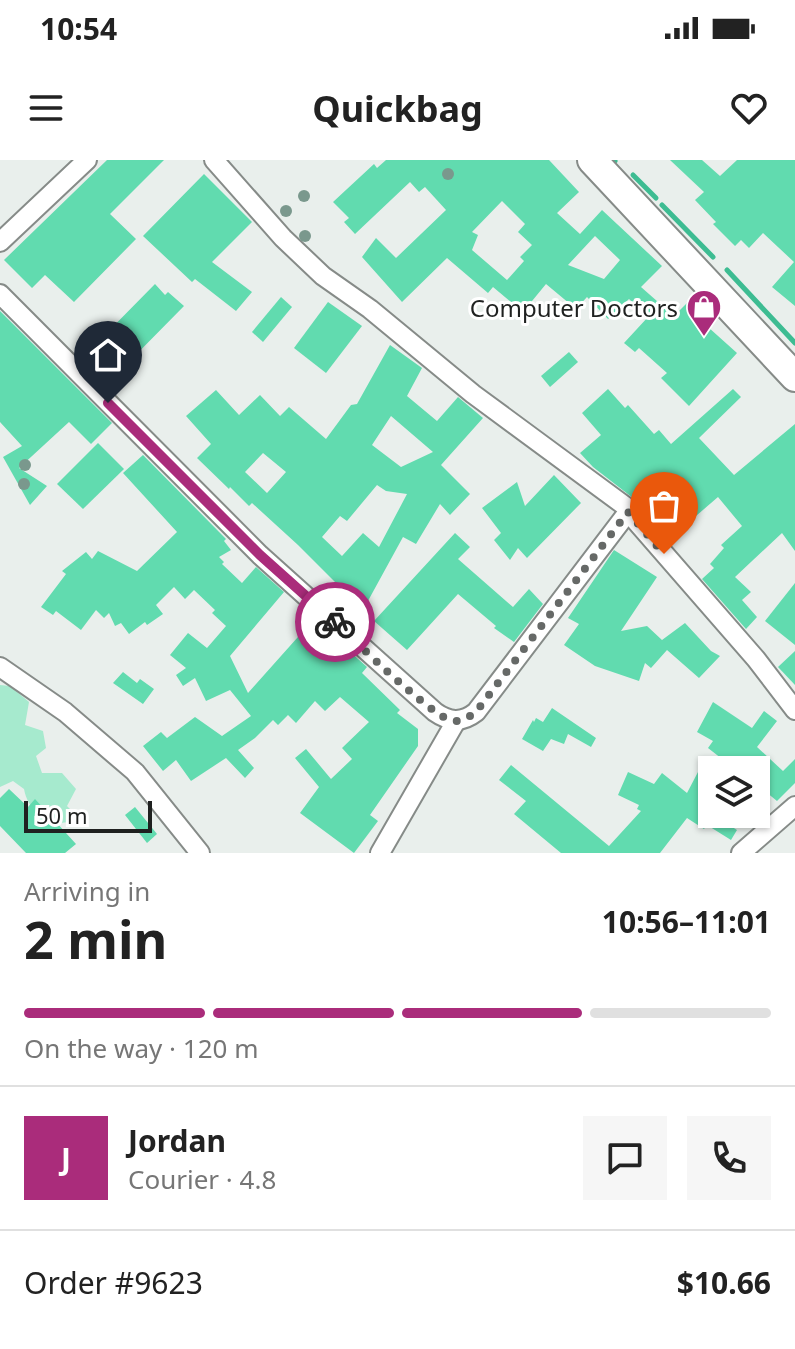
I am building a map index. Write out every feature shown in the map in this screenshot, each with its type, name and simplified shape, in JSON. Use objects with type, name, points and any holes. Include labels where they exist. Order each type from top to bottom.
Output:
[{"type":"main road","points":[[592,160],[795,377]]},
{"type":"street","points":[[0,242],[87,160]]},
{"type":"street","points":[[214,160],[283,238],[323,276],[370,309],[473,394],[625,506],[756,659],[795,710]]},
{"type":"street","points":[[0,294],[260,555],[435,712],[456,721],[469,718],[476,712],[628,512]]},
{"type":"street","points":[[0,667],[65,712],[135,772],[200,853]]},
{"type":"street","points":[[380,853],[456,721]]},
{"type":"street","points":[[741,853],[795,806]]},
{"type":"green space","points":[[0,685],[10,686],[29,702],[25,725],[43,731],[46,748],[36,756],[42,773],[62,773],[76,789],[67,806],[72,811],[73,821],[56,822],[41,816],[30,805],[24,789],[13,781],[0,787]]},
{"type":"building","points":[[107,160],[164,160],[110,214],[136,239],[74,302],[45,275],[32,288],[4,260]]},
{"type":"building","points":[[386,160],[549,160],[579,192],[557,213],[580,234],[602,210],[662,266],[641,287],[674,316],[693,297],[716,320],[708,327],[737,353],[689,406],[661,378],[667,373],[639,348],[635,352],[624,343],[648,317],[629,299],[608,319],[587,297],[576,309],[546,284],[523,312],[493,287],[488,293],[447,258],[402,302],[362,257],[376,238],[396,258],[446,210],[425,187],[419,192],[410,182],[355,234],[344,222],[349,218],[333,202],[374,164],[377,168]],"holes":[[[502,201],[525,224],[518,232],[532,245],[520,257],[524,261],[507,280],[472,250],[478,235],[472,232]],[[595,236],[620,260],[604,279],[568,265]]]},
{"type":"building","points":[[670,160],[702,160],[720,176],[737,160],[795,160],[795,306],[772,287],[794,262],[763,233],[749,248],[741,240],[735,246],[695,200],[704,192]]},
{"type":"building","points":[[204,174],[252,222],[212,262],[252,292],[236,311],[195,279],[192,282],[143,236]]},
{"type":"building","points":[[155,284],[165,295],[168,292],[184,306],[117,374],[91,349]]},
{"type":"building","points":[[281,297],[292,307],[263,342],[252,332]]},
{"type":"building","points":[[328,302],[362,326],[326,373],[294,348]]},
{"type":"building","points":[[0,311],[112,423],[91,444],[69,422],[19,468],[47,486],[30,505],[3,457],[22,446],[0,422]]},
{"type":"building","points":[[390,345],[422,368],[407,396],[437,421],[458,397],[483,418],[441,465],[470,494],[450,515],[440,504],[416,544],[403,537],[363,610],[298,545],[252,503],[249,506],[229,489],[197,458],[211,444],[186,416],[216,390],[239,415],[260,395],[280,416],[289,407],[326,439],[351,405],[357,404]],"holes":[[[391,416],[433,452],[401,467],[372,445]],[[263,453],[286,472],[267,493],[245,472]],[[377,485],[386,491],[407,494],[379,547],[363,533],[342,556],[322,537],[340,516],[347,521]]]},
{"type":"building","points":[[569,352],[578,362],[550,387],[541,376]]},
{"type":"building","points":[[608,389],[625,408],[628,405],[654,434],[659,430],[671,444],[733,389],[741,397],[699,438],[734,475],[795,424],[795,551],[782,533],[735,577],[751,592],[742,600],[757,617],[746,629],[702,579],[714,568],[710,564],[724,548],[721,545],[742,526],[718,497],[689,522],[648,484],[633,498],[580,453],[601,435],[582,413]]},
{"type":"building","points":[[98,443],[124,469],[83,509],[57,484]]},
{"type":"building","points":[[143,455],[226,539],[224,541],[231,550],[219,557],[224,562],[222,564],[242,583],[256,567],[284,592],[230,656],[248,693],[314,619],[344,646],[342,649],[348,650],[367,667],[362,673],[400,710],[397,713],[418,729],[418,746],[370,815],[378,821],[354,853],[300,813],[319,787],[295,758],[306,749],[331,779],[352,759],[342,748],[369,722],[340,697],[325,711],[315,701],[296,723],[288,715],[278,725],[273,720],[238,750],[254,768],[245,778],[226,758],[191,781],[176,760],[163,771],[143,746],[161,732],[167,738],[195,717],[222,736],[251,716],[230,690],[206,701],[195,678],[183,686],[176,675],[186,668],[170,655],[188,633],[207,648],[226,626],[212,613],[215,610],[194,590],[185,599],[174,587],[156,605],[163,614],[129,634],[121,623],[115,626],[109,613],[104,618],[96,610],[81,630],[56,611],[53,615],[41,607],[66,574],[62,571],[86,552],[92,559],[98,551],[137,571],[177,532],[123,473]]},
{"type":"building","points":[[554,475],[581,503],[527,558],[518,548],[510,560],[494,540],[501,533],[482,508],[517,482],[525,506]]},
{"type":"building","points":[[455,533],[470,547],[458,559],[513,607],[529,589],[543,604],[514,642],[458,594],[407,650],[374,621]]},
{"type":"building","points":[[614,550],[657,577],[621,631],[647,626],[662,640],[685,623],[711,651],[720,656],[699,678],[667,650],[651,668],[645,663],[639,681],[595,666],[564,645],[579,624],[568,618]]},
{"type":"building","points":[[795,583],[795,645],[765,621]]},
{"type":"building","points":[[795,651],[795,685],[778,667]]},
{"type":"building","points":[[123,672],[137,683],[140,679],[154,689],[143,704],[113,683]]},
{"type":"building","points":[[713,702],[752,728],[764,711],[777,721],[757,747],[767,756],[718,756],[708,748],[713,741],[697,732]]},
{"type":"building","points":[[552,708],[596,738],[591,747],[568,734],[564,744],[551,739],[543,751],[522,739],[533,720],[536,718],[543,722]]},
{"type":"building","points":[[770,759],[783,771],[795,759],[795,783],[777,801],[770,795]]},
{"type":"building","points":[[511,765],[609,846],[641,811],[637,809],[639,805],[618,795],[628,772],[654,784],[662,773],[687,793],[698,772],[698,825],[687,818],[660,853],[561,853],[514,814],[526,801],[499,780]]},
{"type":"building","points":[[9,789],[28,807],[35,799],[76,844],[65,853],[26,853],[0,826],[0,798]]},
{"type":"building","points":[[135,807],[157,834],[147,843],[125,815]]},
{"type":"building","points":[[712,828],[734,828],[737,830],[731,840]]},
{"type":"waterway","points":[[633,175],[656,198]]},
{"type":"waterway","points":[[662,205],[713,257]]},
{"type":"waterway","points":[[727,270],[795,343]]},
{"type":"way so far","points":[[335,622],[435,712],[456,721],[469,718],[476,712],[628,512],[664,554]]},
{"type":"place","name":"Computer Doctors","points":[[704,338]]},
{"type":"route","points":[[108,403],[260,555],[335,622]]}]
